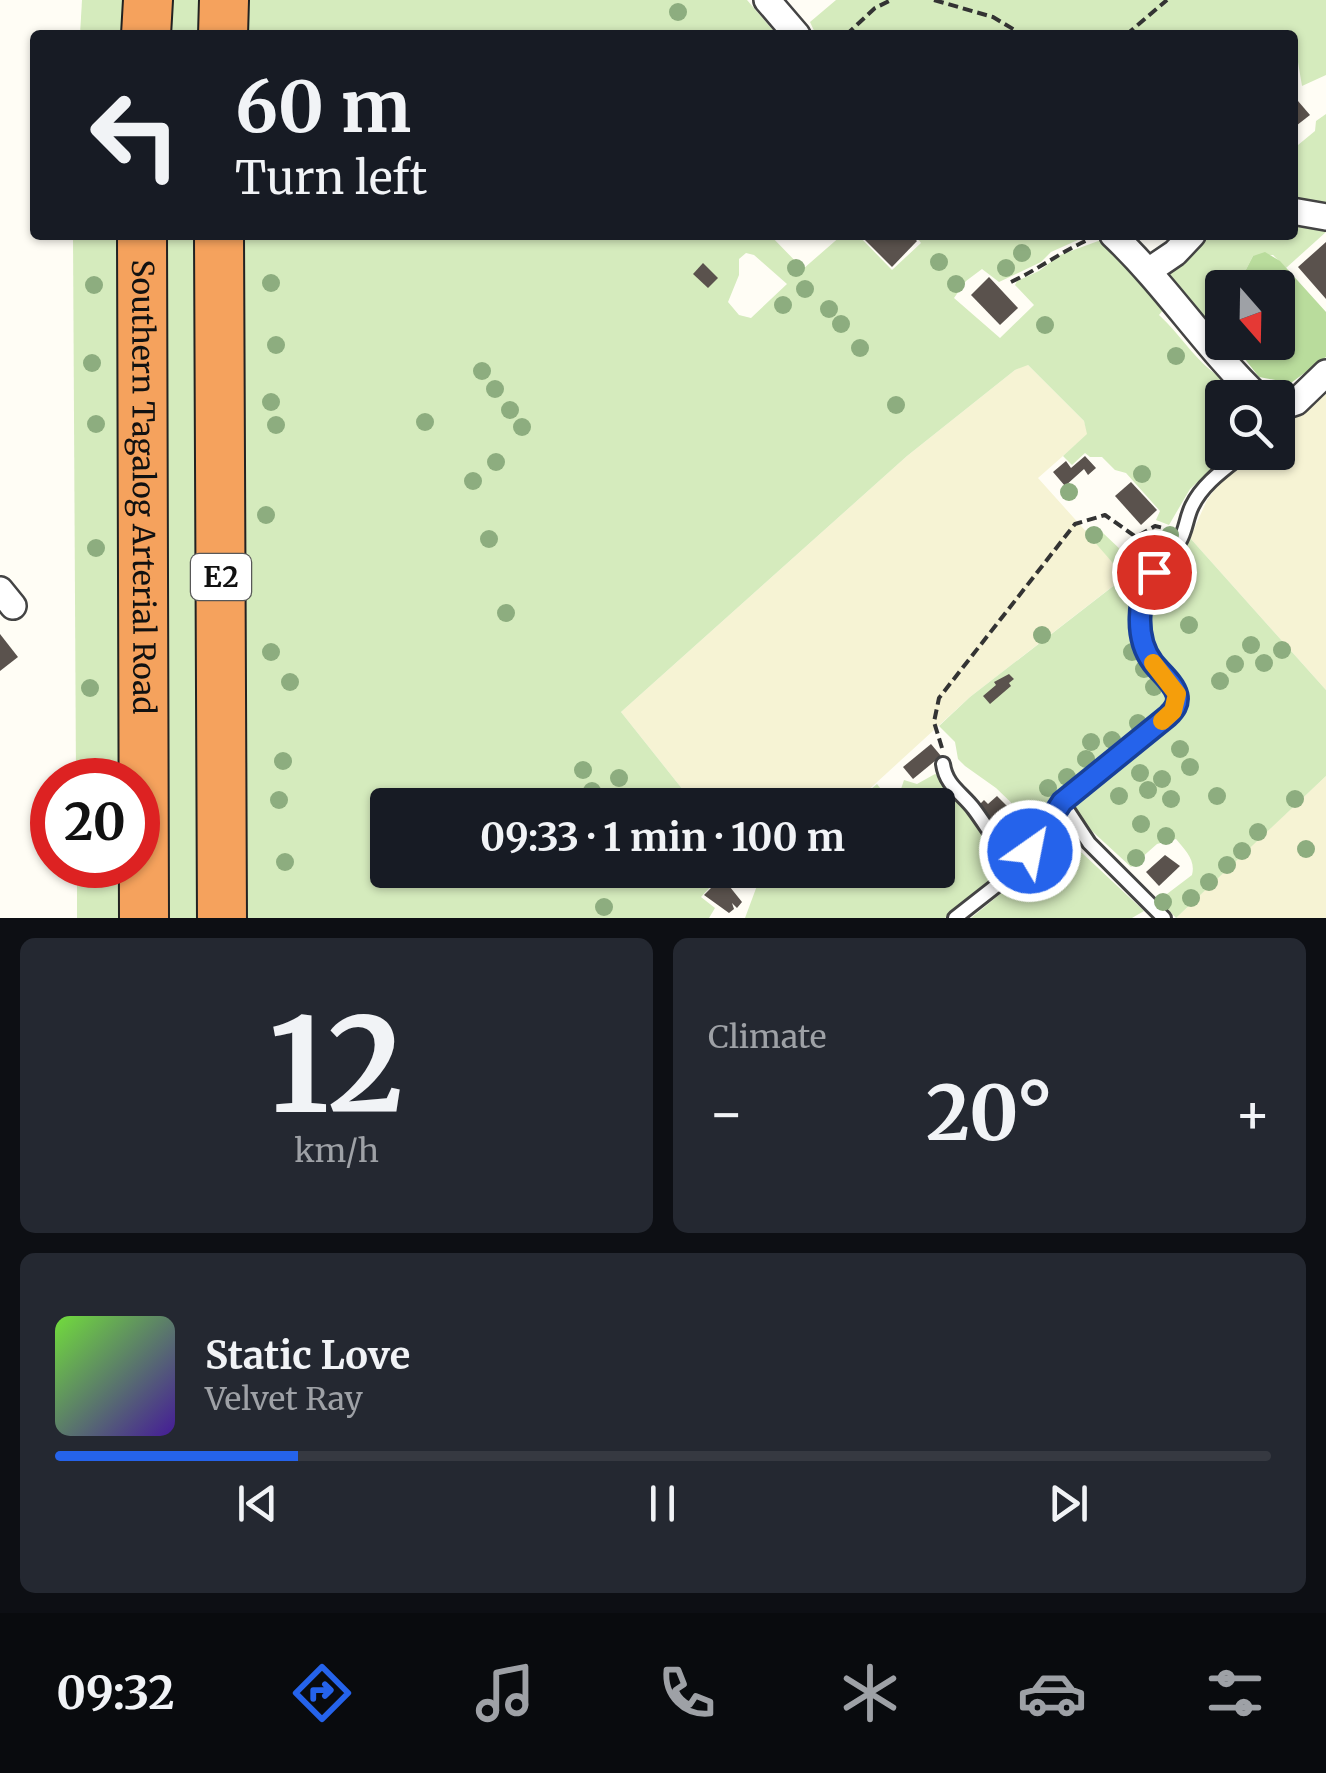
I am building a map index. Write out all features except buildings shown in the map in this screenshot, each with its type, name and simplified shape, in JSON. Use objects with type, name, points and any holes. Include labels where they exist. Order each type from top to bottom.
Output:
[{"type":"highway","points":[[146,30],[148,0]]},
{"type":"highway","points":[[223,30],[224,0]]},
{"type":"highway","name":"Southern Tagalog Arterial Road","points":[[142,240],[144,918]]},
{"type":"highway","name":"E2","points":[[219,240],[222,918]]},
{"type":"street","points":[[767,0],[793,30]]},
{"type":"street","points":[[1298,212],[1326,217]]},
{"type":"street","points":[[1118,240],[1150,270],[1187,319],[1243,380]]},
{"type":"street","points":[[1150,270],[1187,240]]},
{"type":"street","points":[[1295,402],[1326,374]]},
{"type":"lane","points":[[955,918],[994,890],[1018,865],[1062,802],[1168,716],[1176,705],[1175,690],[1147,654],[1140,624],[1146,585],[1177,546],[1199,495],[1226,470]]},
{"type":"lane","points":[[944,764],[955,791],[971,804],[996,844],[1018,865]]},
{"type":"lane","points":[[1062,802],[1089,843],[1164,918]]},
{"type":"path","points":[[851,30],[875,8],[891,0]]},
{"type":"path","points":[[934,0],[993,17],[1015,30]]},
{"type":"path","points":[[949,0],[955,6]]},
{"type":"path","points":[[1132,30],[1168,0]]},
{"type":"path","points":[[1011,282],[1055,254],[1087,240]]},
{"type":"path","points":[[944,764],[934,722],[939,698],[1075,524],[1105,516],[1136,537],[1155,526],[1184,532]]},
{"type":"shaded area","points":[[1027,364],[1084,421],[1088,434],[1038,478],[1126,576],[970,697],[871,788],[681,788],[621,712],[907,456]]},
{"type":"shaded area","points":[[1326,388],[1326,690],[1190,538],[1207,500],[1236,470],[1295,470],[1295,415]]},
{"type":"shaded area","points":[[1326,776],[1326,918],[1176,918],[1264,834]]},
{"type":"green space","points":[[82,0],[126,0],[125,30],[80,30]]},
{"type":"green space","points":[[160,0],[210,0],[208,30],[158,30]]},
{"type":"green space","points":[[241,0],[747,0],[773,30],[240,30]]},
{"type":"green space","points":[[836,0],[1326,0],[1326,75],[1302,86],[1298,30],[814,30],[810,22]]},
{"type":"green space","points":[[1326,114],[1326,210],[1298,203],[1298,145],[1315,131],[1316,121]]},
{"type":"green space","points":[[1298,219],[1326,227],[1326,232],[1286,268],[1273,255],[1253,256],[1246,270],[1205,270],[1205,317],[1159,267],[1191,240],[1298,240]]},
{"type":"green space","points":[[73,240],[120,240],[122,758],[76,758]]},
{"type":"green space","points":[[153,240],[203,240],[207,918],[156,918],[156,888],[160,888],[160,758],[155,758]]},
{"type":"green space","points":[[235,240],[775,240],[803,269],[836,240],[863,240],[892,270],[921,243],[919,240],[1078,240],[999,282],[982,269],[966,281],[954,298],[1000,338],[1034,305],[1015,285],[1017,281],[1060,255],[1101,240],[1117,252],[1165,308],[1159,315],[1196,356],[1220,377],[1229,376],[1233,380],[1205,380],[1205,470],[1211,470],[1190,489],[1169,525],[1156,520],[1160,511],[1126,473],[1115,470],[1102,457],[1085,453],[1072,465],[1063,456],[1087,434],[1084,421],[1028,365],[1015,370],[907,456],[621,712],[681,788],[370,788],[370,888],[709,888],[701,897],[715,908],[709,918],[237,918]],"holes":[[[746,253],[754,255],[787,284],[751,318],[739,315],[728,302],[739,275],[739,259]]]},
{"type":"green space","points":[[1265,252],[1288,270],[1246,270],[1253,256]]},
{"type":"green space","points":[[1295,278],[1326,312],[1326,357],[1295,380],[1259,377],[1246,360],[1295,360]]},
{"type":"green space","points":[[1090,527],[1122,551],[1152,536],[1171,537],[1153,566],[1138,645],[1141,659],[1171,693],[1172,703],[1029,820],[958,759],[955,742],[939,726],[970,697],[1125,577],[1085,531]]},
{"type":"green space","points":[[1190,538],[1326,690],[1326,776],[1176,918],[1159,900],[1192,875],[1193,870],[1191,860],[1176,839],[1157,844],[1131,867],[1080,820],[1071,802],[1122,754],[1171,722],[1181,707],[1181,693],[1149,646],[1147,614],[1159,573]]},
{"type":"green space","points":[[935,774],[955,788],[901,788],[904,780],[917,784]]},
{"type":"green space","points":[[955,788],[1006,862],[994,879],[945,918],[745,918],[756,888],[955,888]]},
{"type":"green space","points":[[1063,819],[1081,852],[1144,911],[1132,918],[971,918],[1016,881]]},
{"type":"green space","points":[[77,888],[122,888],[122,918],[77,918]]},
{"type":"slow traffic","points":[[1153,663],[1177,694],[1173,711],[1162,721]]},
{"type":"route","points":[[1030,851],[1062,802],[1168,716],[1176,705],[1175,690],[1142,642],[1144,593],[1154,572]]}]
